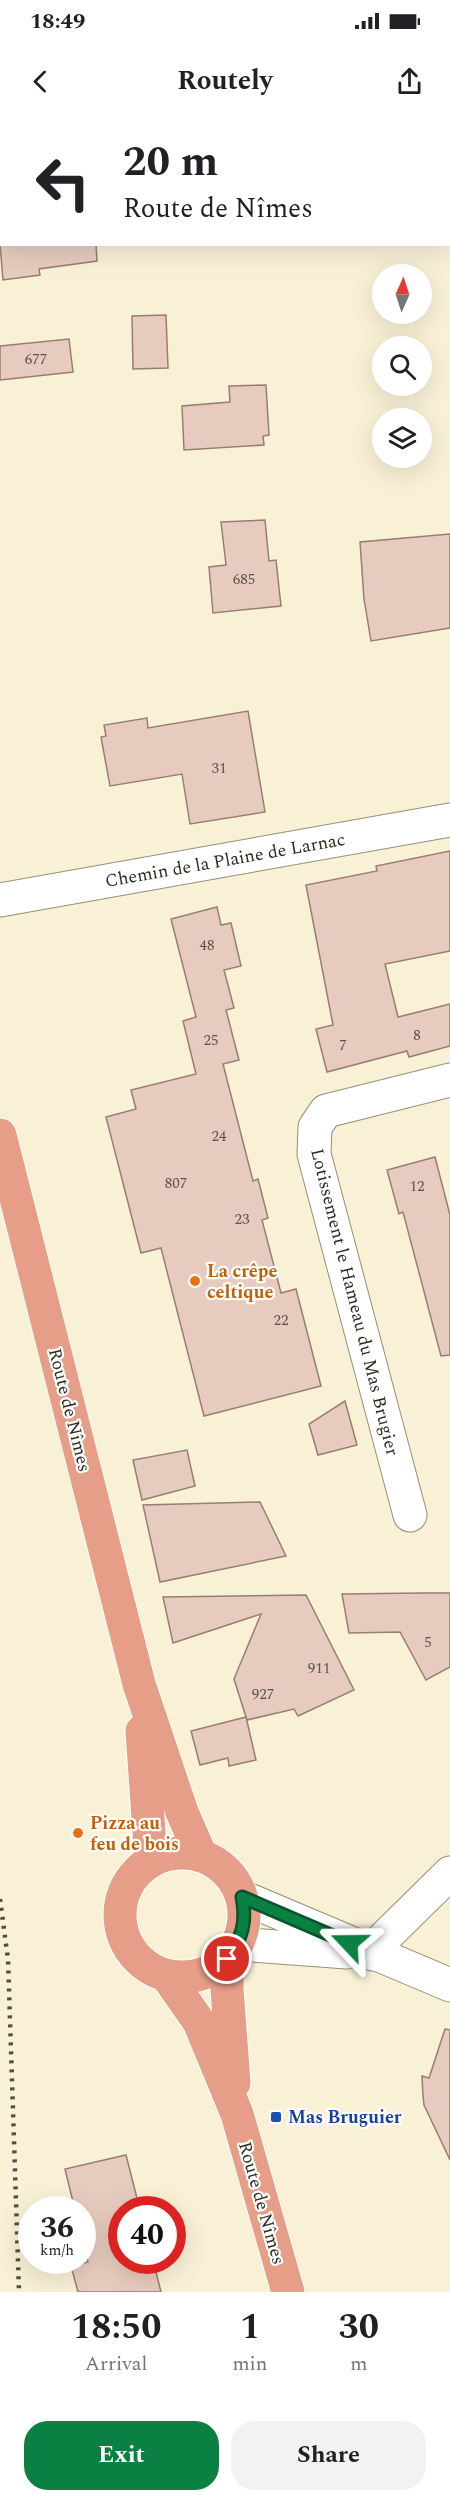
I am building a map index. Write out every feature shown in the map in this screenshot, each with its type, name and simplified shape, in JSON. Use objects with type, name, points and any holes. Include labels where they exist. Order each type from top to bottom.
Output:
[{"type":"main road","name":"Route de Nîmes","points":[[0,1135],[139,1684],[182,1812],[201,1856]]},
{"type":"main road","name":"Route de Nîmes","points":[[139,1684],[151,1861]]},
{"type":"main road","name":"Route de Nîmes","points":[[237,2114],[226,1989],[233,1951],[245,1921],[242,1897],[231,1876],[222,1867],[201,1856],[184,1853],[167,1855],[151,1861],[130,1881],[123,1895],[120,1924],[131,1951],[141,1962],[167,1976],[200,2022],[237,2114],[288,2292]]},
{"type":"main road","points":[[167,1976],[189,1977],[210,1971],[233,1951]]},
{"type":"street","name":"Chemin de la Plaine de Larnac","points":[[0,900],[450,820]]},
{"type":"street","name":"Lotissement le Hameau du Mas Brugier","points":[[410,1515],[314,1154],[315,1127],[326,1111],[450,1080]]},
{"type":"street","points":[[373,1954],[383,1939],[450,1873]]},
{"type":"street","points":[[242,1897],[450,1985]]},
{"type":"street","points":[[233,1951],[373,1954]]},
{"type":"building","points":[[0,246],[96,246],[97,261],[39,269],[40,275],[3,280]]},
{"type":"building","points":[[166,315],[168,368],[133,369],[132,316]]},
{"type":"building","points":[[69,339],[73,372],[0,380],[0,346]]},
{"type":"building","points":[[266,385],[269,435],[263,436],[264,445],[184,450],[182,406],[230,402],[229,386]]},
{"type":"building","points":[[265,520],[269,561],[276,560],[281,606],[213,613],[209,567],[226,565],[221,522]]},
{"type":"building","points":[[450,534],[450,628],[371,641],[364,599],[360,542]]},
{"type":"building","points":[[248,711],[265,812],[190,824],[182,774],[110,786],[101,737],[106,736],[104,725],[147,718],[148,728]]},
{"type":"building","points":[[450,851],[450,951],[385,964],[398,1017],[450,1004],[450,1046],[409,1057],[407,1051],[327,1072],[316,1029],[333,1025],[306,885],[377,871],[376,866]]},
{"type":"building","points":[[217,907],[221,925],[231,923],[241,966],[224,970],[234,1008],[226,1010],[239,1060],[223,1064],[253,1181],[258,1179],[268,1218],[262,1220],[281,1293],[296,1289],[321,1386],[204,1416],[161,1248],[141,1253],[106,1117],[136,1109],[131,1090],[196,1074],[183,1021],[196,1017],[171,919]]},
{"type":"building","points":[[435,1157],[450,1215],[450,1355],[441,1356],[403,1212],[399,1214],[387,1170]]},
{"type":"building","points":[[345,1401],[357,1445],[318,1455],[309,1424]]},
{"type":"building","points":[[187,1450],[195,1486],[142,1500],[133,1460]]},
{"type":"building","points":[[260,1502],[286,1556],[160,1582],[143,1505]]},
{"type":"building","points":[[450,1593],[450,1667],[426,1680],[400,1632],[349,1633],[342,1594]]},
{"type":"building","points":[[306,1595],[354,1690],[298,1716],[294,1709],[247,1720],[234,1679],[261,1614],[173,1643],[163,1597]]},
{"type":"building","points":[[246,1717],[256,1760],[229,1766],[228,1758],[200,1765],[191,1731]]},
{"type":"building","points":[[445,2029],[450,2030],[450,2160],[424,2105],[422,2076],[429,2078]]},
{"type":"building","points":[[126,2155],[136,2196],[108,2196],[108,2274],[156,2274],[161,2292],[78,2292],[73,2274],[96,2274],[96,2196],[72,2196],[65,2169]]},
{"type":"railway","points":[[0,1899],[8,1959],[19,2292]]},
{"type":"place","name":"La crêpe celtique","points":[[195,1281]]},
{"type":"place","name":"Pizza au feu de bois","points":[[78,1833]]},
{"type":"place","name":"Mas Bruguier","points":[[276,2117]]},
{"type":"route","points":[[227,1959],[243,1933],[245,1921],[242,1897],[349,1943]]}]
